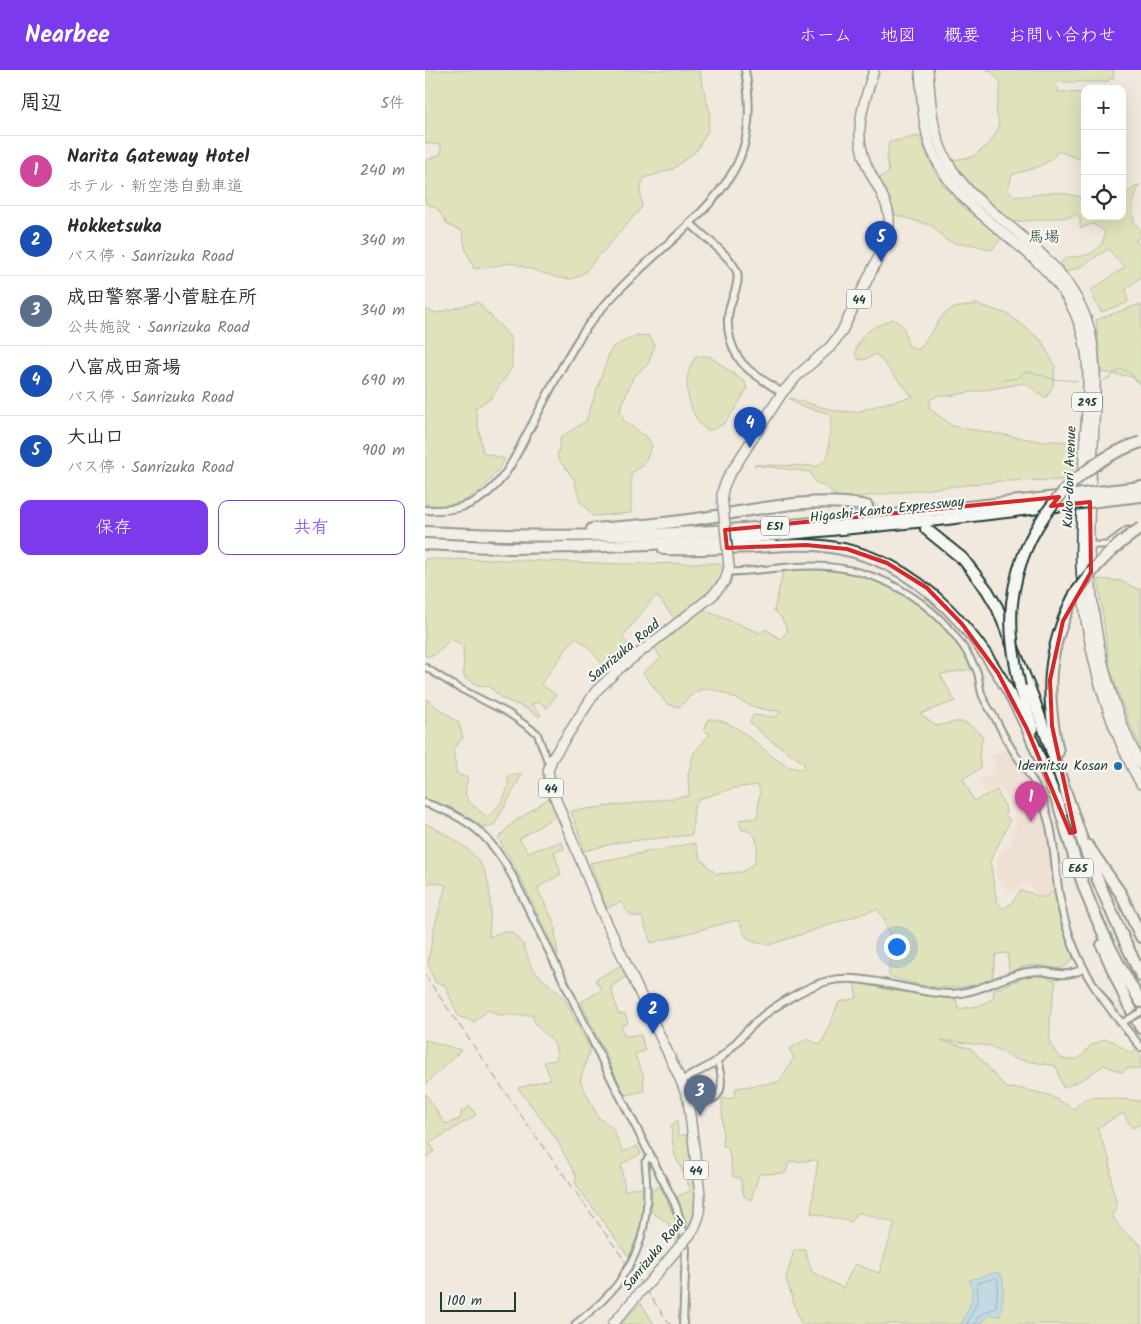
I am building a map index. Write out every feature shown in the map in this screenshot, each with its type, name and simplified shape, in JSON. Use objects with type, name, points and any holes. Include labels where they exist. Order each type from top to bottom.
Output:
[{"type":"highway","points":[[1059,805],[1020,687],[1013,656],[1011,619],[1014,590],[1029,544],[1048,510],[1076,479],[1110,456],[1141,442]]},
{"type":"highway","name":"Higashi-Kanto Expressway","points":[[1097,497],[1141,487]]},
{"type":"highway","name":"Higashi-Kanto Expressway","points":[[425,532],[578,536],[714,531],[1097,497],[1141,496]]},
{"type":"highway","name":"Higashi-Kanto Expressway","points":[[425,544],[511,548],[583,547],[712,541],[938,520],[1075,499]]},
{"type":"highway","points":[[474,534],[629,526],[693,520],[809,503],[851,503],[867,506]]},
{"type":"highway","points":[[926,529],[963,559],[987,590],[997,607],[1033,696],[1066,792]]},
{"type":"highway","points":[[1066,792],[1053,726],[1050,680],[1057,637],[1075,594],[1094,568],[1109,552],[1141,529]]},
{"type":"highway","points":[[583,547],[698,550],[807,544],[847,549],[887,563],[903,572],[937,598],[956,617],[978,644],[998,673],[1027,729],[1059,805]]},
{"type":"highway","name":"E65","points":[[1066,792],[1096,878],[1141,976]]},
{"type":"highway","name":"E65","points":[[1059,805],[1093,908],[1112,952],[1141,1002]]},
{"type":"highway","points":[[1075,821],[1091,851],[1121,894],[1141,937]]},
{"type":"highway","points":[[1069,839],[1078,883],[1087,911],[1119,986],[1141,1028]]},
{"type":"main road","name":"44","points":[[728,570],[722,496],[728,477],[782,393],[797,376],[830,347],[841,333],[890,232],[891,225],[888,208],[866,162],[861,146],[861,117],[874,70]]},
{"type":"main road","name":"Kuko-dori Avenue","points":[[920,70],[925,128],[935,158],[949,181],[974,209],[1046,269],[1061,287],[1075,311],[1081,330],[1085,347],[1088,382],[1081,566],[1086,614],[1092,653],[1106,706],[1122,746],[1141,784]]},
{"type":"main road","name":"Kuko-dori Avenue","points":[[928,70],[934,129],[949,164],[971,193],[1036,248],[1054,266],[1074,295],[1087,320],[1094,350],[1095,390],[1089,545],[1094,608],[1104,664],[1122,722],[1141,765]]},
{"type":"main road","name":"Sanrizuka Road","points":[[613,1324],[689,1236],[697,1223],[700,1202],[689,1103],[681,1081],[600,908],[549,782],[549,765],[556,750],[600,686],[620,668],[712,596],[725,581],[728,570]]},
{"type":"street","points":[[425,510],[450,510],[464,507],[473,503],[494,487],[513,462],[587,327],[614,296],[690,223],[719,192],[739,160],[745,137],[749,106],[745,70]]},
{"type":"street","points":[[690,223],[730,261],[737,273],[737,285],[728,320],[730,339],[735,350],[748,368],[782,393]]},
{"type":"street","points":[[1089,545],[1107,545],[1127,530],[1141,529]]},
{"type":"street","points":[[728,570],[779,566],[816,566],[840,567],[864,572],[920,600],[934,611],[956,635],[977,671],[982,695],[1043,800],[1051,827],[1063,913],[1077,956],[1083,969],[1107,1006],[1123,1022],[1141,1047]]},
{"type":"street","points":[[425,667],[455,686],[508,713],[537,732],[549,765]]},
{"type":"street","points":[[425,803],[452,813],[468,822],[487,838],[504,860],[675,1204],[685,1237],[687,1261],[683,1324]]},
{"type":"street","points":[[681,1081],[717,1061],[770,1010],[827,981],[851,978],[950,994],[975,990],[1028,972],[1067,975],[1083,969]]},
{"type":"street","points":[[1123,1022],[1141,1012]]},
{"type":"street","points":[[689,1103],[711,1100],[717,1096],[720,1091],[721,1072],[717,1061]]},
{"type":"street","points":[[575,1324],[607,1296],[622,1279],[631,1263],[639,1244],[647,1213],[648,1180],[645,1162],[651,1156]]},
{"type":"highlighted area","points":[[1059,497],[1051,506],[1090,502],[1091,572],[1063,621],[1050,680],[1052,726],[1075,832],[1070,833],[1027,729],[998,673],[962,624],[927,588],[887,563],[847,549],[806,545],[727,548],[725,530]]},
{"type":"shaded area","points":[[1010,750],[1038,796],[1047,824],[1055,888],[1045,897],[1040,897],[1027,882],[1013,891],[1006,889],[996,876],[998,855],[1011,843],[1017,820],[1003,791],[997,786],[985,793],[978,781],[994,772],[996,766],[991,755]]},
{"type":"green space","points":[[425,70],[699,70],[710,113],[708,130],[697,150],[673,169],[644,178],[640,188],[642,207],[584,273],[572,279],[559,278],[512,263],[474,269],[465,247],[462,231],[448,225],[437,208],[425,203],[425,161],[441,154],[441,145],[425,143]]},
{"type":"green space","points":[[987,70],[1114,70],[1113,78],[1105,82],[1056,82],[1058,92],[1081,93],[1081,160],[1058,151],[1044,164],[1012,175],[1008,190],[1013,196],[1064,193],[1081,197],[1081,220],[1126,220],[1126,193],[1139,185],[1133,203],[1133,212],[1134,221],[1141,233],[1135,241],[1141,246],[1141,279],[1139,278],[1126,289],[1128,302],[1101,312],[1090,291],[1125,267],[1108,249],[1080,267],[1066,272],[1060,263],[1067,257],[1087,255],[1097,250],[1105,232],[1093,224],[1081,228],[1080,218],[1076,214],[1070,217],[1012,222],[980,193],[953,160],[972,157],[989,144],[997,132],[999,121],[996,112],[1001,82],[991,71]]},
{"type":"green space","points":[[920,136],[933,169],[951,194],[974,216],[1002,237],[992,250],[946,240],[933,226],[896,215],[879,178],[889,173],[887,157],[889,142]]},
{"type":"green space","points":[[478,302],[511,338],[512,368],[491,398],[475,408],[483,453],[505,459],[490,481],[470,498],[450,505],[425,504],[425,309],[437,313]]},
{"type":"green space","points":[[976,304],[1008,314],[1041,340],[1055,366],[1053,386],[1046,398],[1025,383],[949,396],[938,395],[930,400],[930,409],[952,426],[1045,442],[1061,441],[1077,446],[1076,466],[1067,480],[1002,481],[840,499],[825,486],[815,482],[810,472],[754,465],[819,466],[828,456],[831,417],[827,413],[800,406],[789,398],[836,411],[857,412],[913,397],[876,354],[864,360],[858,359],[855,353],[858,345],[869,331],[893,319],[903,327],[909,346],[919,350],[943,315],[954,308]]},
{"type":"green space","points":[[1141,305],[1141,387],[1134,377],[1101,372],[1096,320]]},
{"type":"green space","points":[[637,335],[649,336],[655,345],[648,364],[633,377],[620,410],[624,421],[647,437],[652,446],[643,466],[631,473],[631,513],[593,516],[580,501],[574,479],[557,457],[561,437],[586,421],[613,347]]},
{"type":"green space","points":[[696,356],[709,356],[745,382],[747,389],[726,421],[711,430],[704,428],[700,424],[688,396],[688,377]]},
{"type":"green space","points":[[425,559],[622,564],[713,563],[720,564],[724,569],[717,584],[711,591],[677,619],[655,596],[622,637],[635,653],[614,672],[609,672],[588,647],[575,637],[541,684],[556,695],[547,708],[539,702],[531,704],[541,715],[539,717],[528,709],[501,698],[489,686],[478,685],[464,677],[463,645],[451,639],[433,656],[425,656]]},
{"type":"green space","points":[[818,568],[850,571],[873,578],[919,602],[950,630],[974,669],[940,674],[955,701],[920,714],[937,726],[963,722],[972,726],[983,737],[979,754],[981,768],[963,779],[974,801],[997,790],[1006,809],[1005,815],[1010,821],[990,861],[997,902],[1003,909],[1012,903],[1020,891],[1044,897],[1054,891],[1073,957],[1065,967],[1055,968],[1031,965],[1009,972],[1008,953],[996,954],[992,980],[966,986],[928,986],[889,976],[889,963],[893,948],[884,918],[877,909],[769,945],[749,940],[737,920],[651,943],[642,917],[631,916],[621,902],[607,908],[590,863],[695,843],[701,859],[716,874],[742,872],[754,864],[757,842],[752,834],[742,830],[739,820],[757,818],[760,792],[758,785],[734,788],[699,799],[694,807],[692,835],[619,842],[585,851],[571,811],[689,796],[688,775],[694,753],[710,734],[704,731],[708,719],[719,720],[729,724],[785,765],[804,770],[804,763],[766,737],[750,722],[753,715],[774,717],[782,711],[758,708],[721,692],[707,689],[693,693],[679,707],[667,704],[643,673],[661,658],[654,647],[702,609],[760,633],[766,629],[780,639],[788,631],[781,617],[774,610],[784,569]]},
{"type":"green space","points":[[1098,579],[1121,581],[1141,589],[1141,749],[1127,717],[1110,668]]},
{"type":"green space","points":[[426,699],[459,723],[463,738],[453,749],[457,774],[468,778],[465,792],[466,797],[472,805],[487,817],[503,799],[507,788],[508,776],[522,774],[495,824],[486,828],[451,808],[425,799]]},
{"type":"green space","points":[[549,798],[557,815],[519,839],[528,852],[562,842],[564,849],[554,852],[561,874],[537,888],[554,922],[558,956],[515,867],[498,838],[513,823]]},
{"type":"green space","points":[[425,823],[461,845],[482,866],[487,878],[490,894],[489,937],[502,932],[511,932],[523,944],[532,969],[564,998],[590,1049],[580,1081],[598,1117],[613,1129],[623,1152],[637,1146],[641,1154],[621,1164],[625,1191],[636,1187],[645,1190],[642,1223],[629,1257],[575,1183],[576,1176],[555,1137],[518,1088],[551,1079],[544,1062],[556,1060],[554,1044],[539,1028],[532,1015],[499,1015],[488,1010],[474,1022],[458,1016],[445,985],[435,982],[428,963],[434,929],[446,885],[431,882],[425,887]]},
{"type":"green space","points":[[621,965],[627,976],[611,987],[618,1014],[625,1014],[628,1023],[621,1026],[624,1036],[641,1035],[645,1051],[634,1054],[643,1074],[644,1091],[625,1095],[581,1002],[602,990],[595,980]]},
{"type":"green space","points":[[1038,974],[1056,981],[1050,1016],[1050,1044],[1059,1057],[1066,1060],[1078,1059],[1089,1047],[1104,1039],[1113,1041],[1131,1054],[1136,1050],[1141,1056],[1141,1069],[1129,1068],[1121,1072],[1104,1065],[1083,1079],[1063,1088],[1056,1066],[1015,1059],[991,1046],[941,1040],[972,1049],[1006,1088],[1023,1089],[1049,1095],[1074,1109],[1083,1100],[1093,1097],[1141,1101],[1141,1124],[1132,1128],[1123,1113],[1097,1128],[1110,1161],[1112,1187],[1117,1205],[1112,1215],[1121,1229],[1141,1245],[1141,1324],[831,1324],[827,1322],[826,1324],[801,1324],[786,1279],[794,1250],[805,1250],[812,1272],[843,1288],[855,1264],[879,1273],[895,1223],[857,1212],[851,1222],[811,1213],[818,1160],[789,1162],[786,1173],[759,1174],[751,1200],[744,1196],[740,1178],[733,1176],[728,1147],[723,1146],[722,1099],[734,1098],[736,1088],[779,1082],[794,1058],[789,1049],[807,1039],[821,1045],[839,1002],[857,998],[854,982],[890,990],[956,999],[958,1009],[978,1006],[993,999],[994,990],[1028,976]]},
{"type":"green space","points":[[425,1040],[461,1050],[425,1085]]},
{"type":"green space","points":[[425,1093],[445,1124],[460,1119],[461,1112],[470,1106],[476,1115],[430,1143],[434,1151],[425,1158],[425,1141],[427,1139],[425,1138]]},
{"type":"green space","points":[[677,1120],[678,1136],[689,1135],[694,1171],[694,1208],[692,1220],[687,1231],[677,1197],[691,1190],[674,1153],[671,1127]]},
{"type":"green space","points":[[660,1186],[676,1220],[680,1236],[676,1242],[668,1223],[652,1212],[652,1190]]},
{"type":"green space","points":[[641,1303],[654,1324],[621,1324]]},
{"type":"water","points":[[998,1272],[1004,1287],[1000,1316],[989,1315],[979,1324],[961,1324],[972,1297],[969,1280]]},
{"type":"waterway","points":[[1104,380],[1110,378],[1121,369],[1131,373],[1134,379],[1141,384]]},
{"type":"waterway","points":[[998,383],[1018,378],[1025,372],[1032,372],[1052,379],[1077,381]]},
{"type":"tunnel","points":[[867,506],[895,516]]},
{"type":"railway","points":[[425,975],[523,1118],[670,1324]]},
{"type":"place","name":"大山口","points":[[881,262]]},
{"type":"place","name":"八富成田斎場","points":[[750,448]]},
{"type":"place","name":"Idemitsu Kosan","points":[[1118,766]]},
{"type":"place","name":"Narita Gateway Hotel","points":[[1031,822]]},
{"type":"place","name":"Hokketsuka","points":[[653,1034]]},
{"type":"place","name":"成田警察署小菅駐在所","points":[[700,1116]]},
{"type":"district","name":"馬場","points":[[1044,237]]}]
